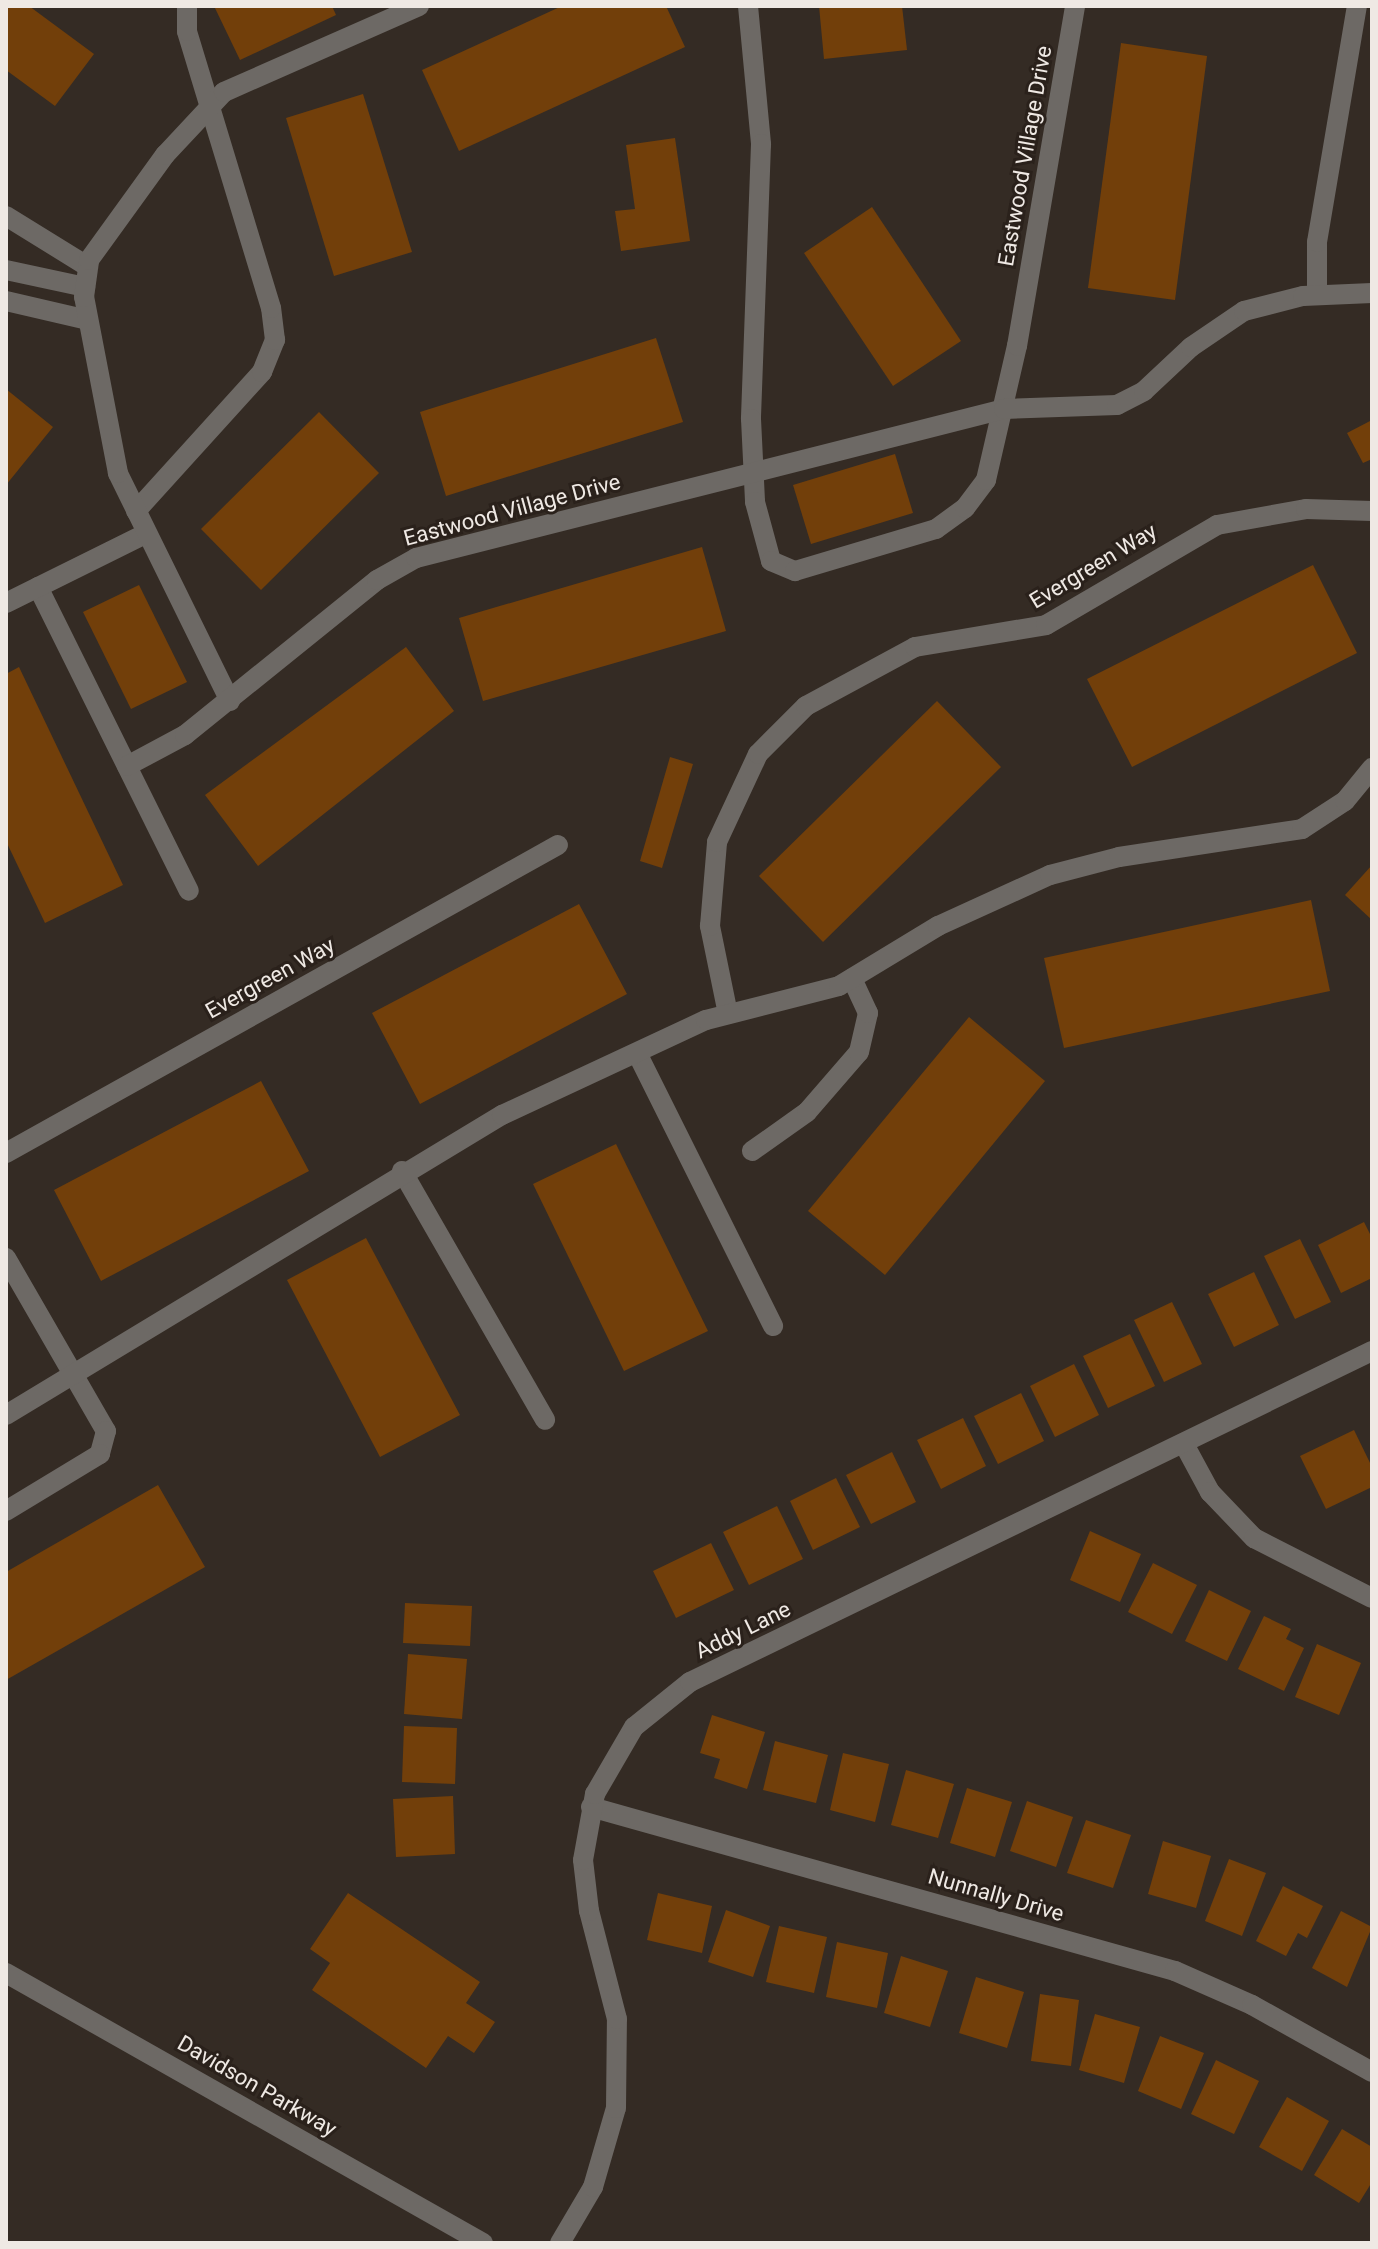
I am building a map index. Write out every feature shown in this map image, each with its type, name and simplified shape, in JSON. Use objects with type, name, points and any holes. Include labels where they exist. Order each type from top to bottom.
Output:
[{"type":"street","points":[[136,511],[262,372],[275,340],[211,104],[187,31],[187,6]]},
{"type":"street","points":[[230,701],[136,511],[112,454],[88,320],[87,266],[165,155],[211,104],[243,79],[419,6]]},
{"type":"street","name":"Eastwood Village Drive","points":[[748,6],[761,144],[754,472],[768,553],[778,567],[795,571],[921,535],[953,519],[986,480],[1004,409],[1075,6]]},
{"type":"street","points":[[1317,295],[1317,242],[1357,6]]},
{"type":"street","points":[[6,216],[87,266]]},
{"type":"street","points":[[6,270],[85,287]]},
{"type":"street","name":"Eastwood Village Drive","points":[[127,766],[185,735],[377,580],[408,562],[1004,409],[1117,405],[1144,391],[1191,347],[1244,311],[1317,295],[1372,293]]},
{"type":"street","points":[[6,301],[88,320]]},
{"type":"street","name":"Evergreen Way","points":[[728,1014],[710,926],[717,842],[758,754],[806,706],[915,647],[1046,625],[1217,525],[1306,509],[1372,511]]},
{"type":"street","points":[[6,603],[147,533]]},
{"type":"street","points":[[38,587],[189,891]]},
{"type":"street","points":[[6,1415],[402,1171],[502,1115],[728,1014],[788,1004],[852,979],[938,926],[1050,875],[1119,857],[1302,829],[1345,801],[1372,768]]},
{"type":"street","name":"Evergreen Way","points":[[6,1153],[558,845]]},
{"type":"street","points":[[752,1151],[807,1112],[859,1052],[868,1013],[852,979]]},
{"type":"street","points":[[637,1053],[773,1326]]},
{"type":"street","points":[[402,1171],[545,1420]]},
{"type":"street","points":[[6,1258],[104,1421],[103,1449],[6,1511]]},
{"type":"street","name":"Addy Lane","points":[[560,2243],[604,2157],[619,2074],[614,2001],[584,1886],[591,1807],[607,1767],[634,1727],[690,1682],[1372,1351]]},
{"type":"street","points":[[1184,1444],[1219,1505],[1254,1538],[1372,1598]]},
{"type":"street","name":"Nunnally Drive","points":[[591,1807],[1175,1971],[1252,2005],[1372,2072]]},
{"type":"street","name":"Davidson Parkway","points":[[6,1973],[483,2243]]},
{"type":"building","points":[[6,6],[29,6],[94,54],[55,106],[6,70]]},
{"type":"building","points":[[214,6],[332,6],[336,15],[240,60]]},
{"type":"building","points":[[562,6],[666,6],[685,47],[459,151],[422,70]]},
{"type":"building","points":[[819,6],[902,6],[907,50],[824,59]]},
{"type":"building","points":[[1121,43],[1207,56],[1175,300],[1088,288]]},
{"type":"building","points":[[363,94],[412,252],[334,276],[286,118]]},
{"type":"building","points":[[675,138],[690,241],[621,251],[615,211],[635,209],[626,145]]},
{"type":"building","points":[[872,207],[961,341],[893,386],[804,253]]},
{"type":"building","points":[[656,338],[683,422],[446,496],[420,412]]},
{"type":"building","points":[[6,389],[53,427],[6,485]]},
{"type":"building","points":[[319,412],[379,473],[261,590],[201,529]]},
{"type":"building","points":[[1372,420],[1372,459],[1363,463],[1347,433]]},
{"type":"building","points":[[895,454],[913,513],[811,544],[793,485]]},
{"type":"building","points":[[702,547],[726,631],[483,701],[459,618]]},
{"type":"building","points":[[1313,565],[1357,653],[1132,767],[1087,679]]},
{"type":"building","points":[[139,585],[187,682],[131,709],[83,612]]},
{"type":"building","points":[[406,647],[454,711],[258,866],[205,795]]},
{"type":"building","points":[[19,667],[123,885],[45,923],[6,841],[6,674]]},
{"type":"building","points":[[937,701],[1001,767],[823,942],[759,876]]},
{"type":"building","points":[[670,757],[693,764],[662,868],[640,861]]},
{"type":"building","points":[[1372,865],[1372,920],[1345,895]]},
{"type":"building","points":[[1311,900],[1330,991],[1064,1048],[1044,958]]},
{"type":"building","points":[[579,904],[627,994],[420,1104],[372,1013]]},
{"type":"building","points":[[969,1017],[1045,1081],[885,1275],[808,1211]]},
{"type":"building","points":[[261,1081],[309,1171],[101,1281],[54,1190]]},
{"type":"building","points":[[616,1144],[708,1331],[624,1371],[533,1184]]},
{"type":"building","points":[[1364,1222],[1372,1238],[1372,1278],[1341,1293],[1318,1245]]},
{"type":"building","points":[[366,1238],[460,1415],[380,1457],[287,1280]]},
{"type":"building","points":[[1300,1239],[1331,1302],[1295,1319],[1264,1256]]},
{"type":"building","points":[[1254,1272],[1279,1325],[1234,1347],[1208,1294]]},
{"type":"building","points":[[1172,1302],[1202,1364],[1164,1382],[1134,1320]]},
{"type":"building","points":[[1130,1334],[1155,1386],[1108,1408],[1083,1356]]},
{"type":"building","points":[[1074,1364],[1099,1415],[1055,1437],[1030,1386]]},
{"type":"building","points":[[1021,1393],[1044,1441],[998,1464],[974,1416]]},
{"type":"building","points":[[963,1418],[986,1466],[941,1489],[917,1440]]},
{"type":"building","points":[[1354,1430],[1372,1467],[1372,1487],[1326,1509],[1300,1456]]},
{"type":"building","points":[[892,1452],[916,1502],[871,1524],[846,1475]]},
{"type":"building","points":[[836,1478],[860,1527],[813,1550],[790,1501]]},
{"type":"building","points":[[158,1485],[205,1567],[6,1680],[6,1572]]},
{"type":"building","points":[[777,1506],[803,1559],[749,1585],[723,1532]]},
{"type":"building","points":[[1090,1531],[1141,1554],[1120,1602],[1070,1580]]},
{"type":"building","points":[[711,1543],[734,1590],[676,1618],[653,1571]]},
{"type":"building","points":[[1153,1563],[1197,1585],[1172,1634],[1128,1612]]},
{"type":"building","points":[[1209,1590],[1251,1611],[1227,1661],[1185,1641]]},
{"type":"building","points":[[405,1603],[472,1606],[470,1646],[403,1643]]},
{"type":"building","points":[[1264,1616],[1291,1629],[1286,1639],[1304,1648],[1284,1691],[1238,1669]]},
{"type":"building","points":[[1317,1644],[1361,1663],[1339,1715],[1295,1697]]},
{"type":"building","points":[[408,1654],[467,1659],[462,1719],[404,1714]]},
{"type":"building","points":[[712,1715],[765,1732],[747,1789],[714,1778],[720,1759],[700,1753]]},
{"type":"building","points":[[404,1726],[457,1728],[455,1784],[402,1782]]},
{"type":"building","points":[[775,1741],[828,1755],[816,1803],[763,1790]]},
{"type":"building","points":[[843,1753],[889,1764],[875,1822],[830,1810]]},
{"type":"building","points":[[906,1770],[954,1784],[938,1838],[891,1825]]},
{"type":"building","points":[[967,1788],[1012,1802],[995,1857],[950,1843]]},
{"type":"building","points":[[453,1796],[455,1854],[396,1857],[393,1799]]},
{"type":"building","points":[[1027,1801],[1073,1817],[1056,1867],[1010,1851]]},
{"type":"building","points":[[1086,1820],[1131,1835],[1113,1888],[1067,1873]]},
{"type":"building","points":[[1163,1841],[1211,1856],[1196,1908],[1148,1894]]},
{"type":"building","points":[[1229,1859],[1266,1873],[1242,1936],[1205,1921]]},
{"type":"building","points":[[1283,1886],[1323,1906],[1307,1938],[1298,1933],[1286,1956],[1256,1941]]},
{"type":"building","points":[[348,1893],[480,1982],[466,2003],[495,2022],[474,2053],[448,2036],[426,2068],[312,1990],[330,1963],[310,1949]]},
{"type":"building","points":[[658,1893],[712,1906],[702,1953],[647,1940]]},
{"type":"building","points":[[726,1910],[770,1926],[753,1977],[708,1962]]},
{"type":"building","points":[[1341,1911],[1372,1927],[1347,1987],[1312,1968]]},
{"type":"building","points":[[779,1926],[827,1937],[814,1993],[766,1982]]},
{"type":"building","points":[[837,1942],[888,1953],[877,2008],[826,1997]]},
{"type":"building","points":[[901,1956],[948,1971],[930,2027],[884,2013]]},
{"type":"building","points":[[976,1977],[1024,1992],[1007,2048],[959,2033]]},
{"type":"building","points":[[1040,1994],[1079,2000],[1071,2066],[1031,2061]]},
{"type":"building","points":[[1095,2014],[1140,2027],[1124,2083],[1079,2070]]},
{"type":"building","points":[[1160,2036],[1204,2053],[1181,2109],[1138,2091]]},
{"type":"building","points":[[1216,2060],[1259,2081],[1234,2134],[1191,2114]]},
{"type":"building","points":[[1287,2097],[1329,2121],[1302,2171],[1259,2147]]},
{"type":"building","points":[[1342,2129],[1372,2147],[1372,2182],[1359,2203],[1314,2175]]}]
